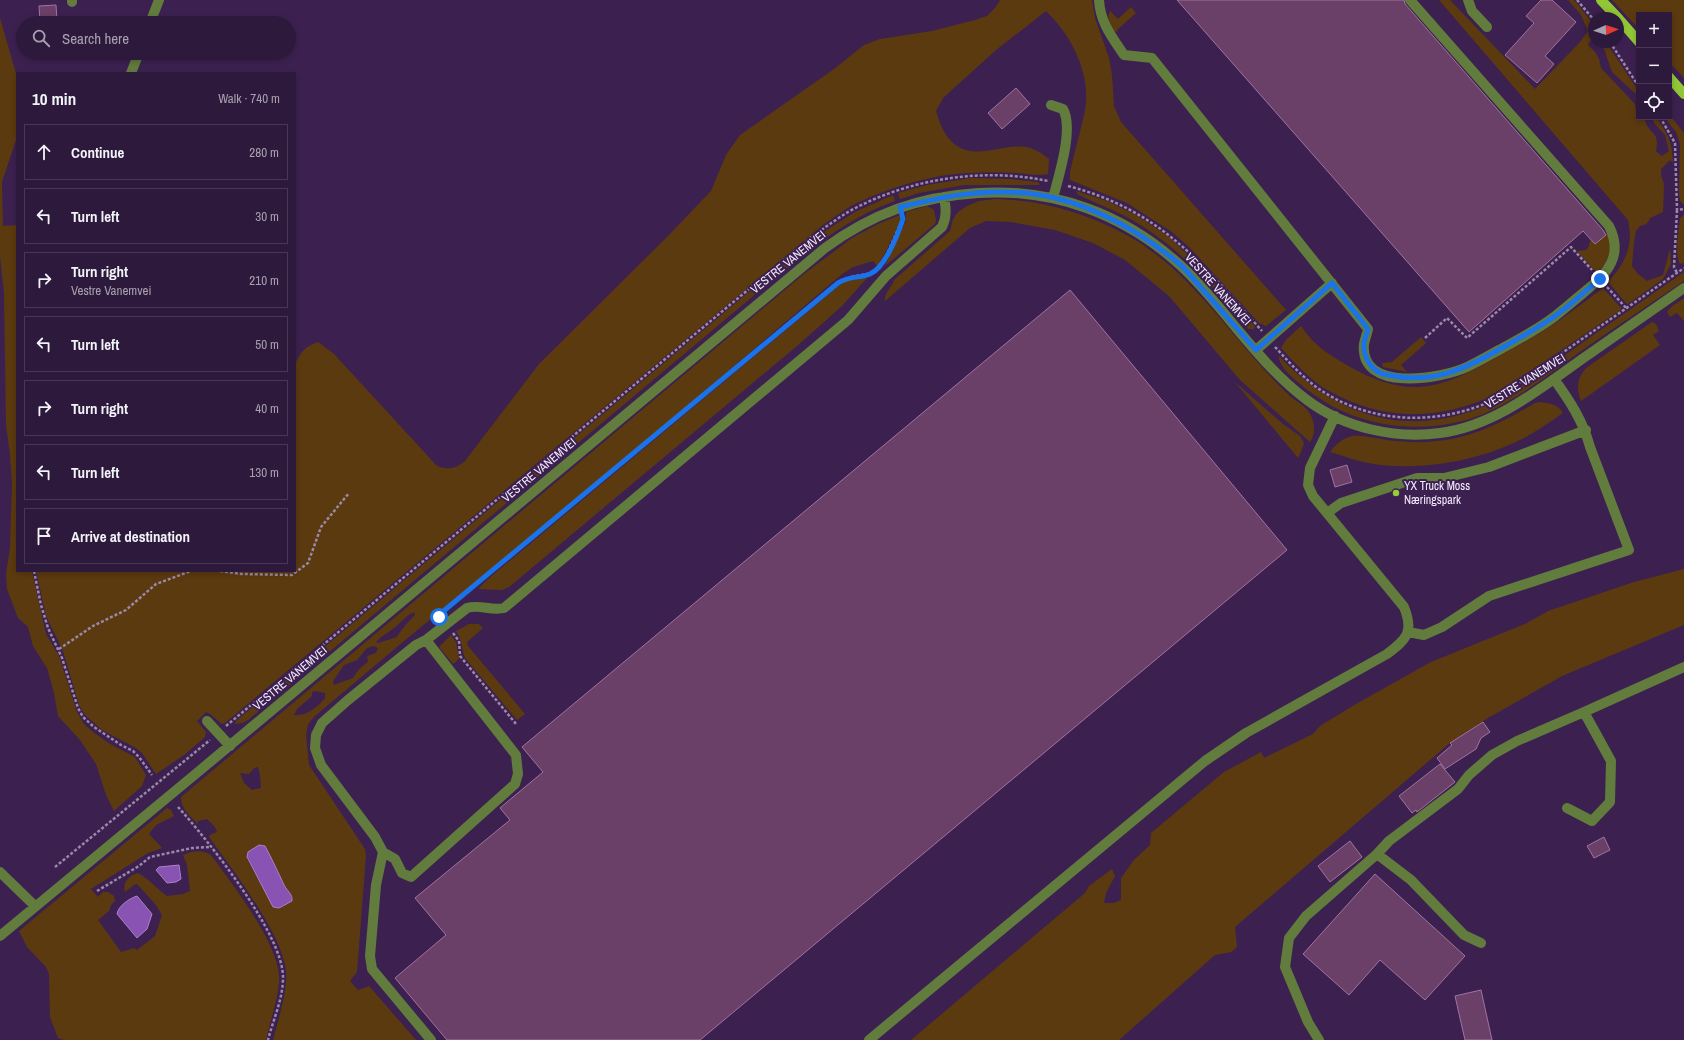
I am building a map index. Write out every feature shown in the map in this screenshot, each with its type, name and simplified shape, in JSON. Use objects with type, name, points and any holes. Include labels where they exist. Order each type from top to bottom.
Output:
[{"type":"main road","points":[[1601,0],[1612,12]]},
{"type":"main road","points":[[1624,25],[1636,39]]},
{"type":"main road","points":[[1672,80],[1684,94]]},
{"type":"street","points":[[153,16],[159,0]]},
{"type":"street","points":[[1099,0],[1104,26],[1124,55],[1152,58],[1368,329],[1364,345],[1366,360],[1381,374],[1401,378],[1422,379],[1466,368],[1554,317],[1600,279],[1610,265],[1615,251],[1614,235],[1609,226],[1410,0]]},
{"type":"street","points":[[1468,0],[1472,11],[1487,27]]},
{"type":"street","points":[[131,72],[136,60]]},
{"type":"street","points":[[1051,105],[1063,109],[1067,122],[1062,157],[1053,198]]},
{"type":"street","name":"VESTRE VANEMVEI","points":[[0,936],[230,746],[825,248],[857,227],[900,207],[944,197],[1005,192],[1053,198],[1071,202],[1115,221],[1156,246],[1183,267],[1256,350],[1292,388],[1309,402],[1335,416],[1370,429],[1410,435],[1442,433],[1457,430],[1494,417],[1554,379],[1684,288]]},
{"type":"street","points":[[426,640],[516,755],[518,774],[515,784],[410,877],[402,873],[395,859],[383,852],[375,837],[321,765],[315,748],[316,735],[322,723],[416,645],[426,640],[467,608],[473,606],[490,609],[504,608],[843,324],[886,276],[942,227],[945,220],[946,211],[944,197]]},
{"type":"street","points":[[1256,350],[1332,283]]},
{"type":"street","points":[[1408,632],[1424,635],[1442,626],[1489,596],[1629,550],[1590,447],[1586,430],[1574,406],[1554,379]]},
{"type":"street","points":[[869,1040],[1205,761],[1246,733],[1388,654],[1403,642],[1408,632],[1408,618],[1404,607],[1312,496],[1308,485],[1310,468],[1335,416]]},
{"type":"street","points":[[1327,513],[1341,503],[1417,478],[1444,478],[1489,467],[1586,430]]},
{"type":"street","points":[[1319,1040],[1308,1022],[1285,968],[1289,938],[1306,916],[1377,854],[1389,840],[1458,789],[1469,775],[1492,755],[1517,741],[1684,667]]},
{"type":"street","points":[[1567,808],[1592,821],[1610,802],[1611,761],[1584,712]]},
{"type":"street","points":[[207,721],[230,746]]},
{"type":"street","points":[[383,852],[376,886],[370,956],[372,968],[431,1040]]},
{"type":"street","points":[[1377,854],[1411,880],[1464,935],[1481,943]]},
{"type":"street","points":[[0,872],[35,906]]},
{"type":"path","points":[[1578,0],[1588,12]]},
{"type":"path","points":[[1614,48],[1637,84]]},
{"type":"path","points":[[1662,120],[1675,142],[1677,210],[1674,267],[1677,273]]},
{"type":"path","points":[[55,867],[218,733],[810,238],[849,212],[894,191],[933,181],[964,176],[1022,177],[1056,183],[1102,197],[1126,207],[1166,232],[1205,266],[1268,339],[1301,374],[1319,388],[1352,406],[1377,414],[1407,419],[1433,418],[1468,410],[1496,399],[1626,310],[1684,268]]},
{"type":"path","points":[[881,266],[903,219],[894,191]]},
{"type":"path","points":[[1677,210],[1684,210]]},
{"type":"path","points":[[1425,338],[1447,318],[1467,338],[1570,247],[1626,310]]},
{"type":"path","points":[[457,601],[838,283],[851,277],[867,275],[874,272]]},
{"type":"path","points":[[227,572],[242,574],[292,575],[308,563],[321,527],[348,493]]},
{"type":"path","points":[[34,572],[40,605],[48,628],[59,649],[78,708],[83,717],[108,737],[139,756],[152,775]]},
{"type":"path","points":[[59,649],[93,626],[126,610],[156,584],[188,572]]},
{"type":"path","points":[[452,631],[459,641],[460,656],[516,724]]},
{"type":"path","points":[[178,807],[237,881],[267,928],[282,967],[282,988],[268,1040]]},
{"type":"path","points":[[97,891],[139,866],[150,857],[192,848],[210,846]]},
{"type":"shaded area","points":[[1000,0],[1092,0],[1095,18],[1109,58],[1112,75],[1114,106],[1121,122],[1286,310],[1266,326],[1259,323],[1190,248],[1172,232],[1127,203],[1070,180],[1070,172],[1084,115],[1086,86],[1083,72],[1072,45],[1056,21],[1046,11],[996,50],[943,98],[936,111],[946,134],[951,141],[960,148],[969,151],[979,151],[1010,147],[1030,148],[1038,151],[1049,159],[1048,174],[1036,175],[988,172],[940,176],[910,183],[879,193],[851,206],[823,225],[225,723],[222,724],[206,712],[197,721],[206,732],[205,737],[184,755],[156,774],[142,753],[136,748],[102,730],[85,715],[79,705],[63,651],[46,616],[36,572],[296,572],[296,363],[301,354],[307,348],[318,342],[334,354],[437,466],[448,468],[458,466],[465,461],[539,364],[668,236],[711,191],[726,155],[740,135],[834,69],[864,45],[880,39],[932,31],[975,20],[987,16]]},
{"type":"shaded area","points":[[1439,0],[1450,0],[1535,89],[1580,42],[1588,31],[1588,48],[1591,48],[1595,52],[1599,59],[1601,68],[1635,104],[1636,120],[1645,120],[1649,129],[1656,136],[1656,151],[1662,156],[1669,151],[1665,135],[1653,120],[1658,120],[1664,129],[1669,138],[1672,149],[1673,163],[1670,160],[1661,169],[1664,184],[1663,212],[1650,218],[1646,224],[1640,226],[1636,231],[1632,266],[1638,274],[1647,281],[1663,275],[1670,249],[1671,264],[1663,279],[1627,304],[1608,282],[1619,268],[1627,254],[1630,238],[1628,220]]},
{"type":"shaded area","points":[[1568,0],[1574,0],[1588,18],[1588,31],[1581,15]]},
{"type":"shaded area","points":[[1612,0],[1684,0],[1684,78],[1672,65],[1672,12],[1636,12],[1636,26]]},
{"type":"shaded area","points":[[1131,7],[1136,13],[1118,29],[1117,32],[1114,31],[1109,19],[1110,11],[1118,19]]},
{"type":"shaded area","points":[[0,18],[16,74],[16,140],[2,182],[3,226],[16,225],[16,572],[32,572],[46,634],[59,656],[77,712],[84,724],[110,744],[135,757],[146,775],[142,786],[114,811],[106,795],[96,764],[80,740],[58,716],[54,693],[47,668],[33,646],[28,627],[18,618],[7,589],[6,574],[10,548],[12,484],[6,425],[4,293],[0,257]]},
{"type":"shaded area","points":[[1603,48],[1610,48],[1636,87],[1636,94],[1612,72]]},
{"type":"shaded area","points":[[1672,118],[1684,133],[1684,205],[1680,201],[1679,195],[1680,144],[1676,132],[1666,120],[1672,120]]},
{"type":"shaded area","points":[[971,178],[1010,179],[1038,182],[1040,185],[964,185],[919,193],[900,199],[898,193],[927,185]]},
{"type":"shaded area","points":[[1076,191],[1107,201],[1136,215],[1169,237],[1208,274],[1249,319],[1255,327],[1254,329],[1248,329],[1207,281],[1161,239],[1125,216],[1077,194]]},
{"type":"shaded area","points":[[893,195],[895,201],[862,215],[847,224],[790,266],[248,720],[235,724],[236,721],[811,240],[855,212]]},
{"type":"shaded area","points":[[995,199],[1030,202],[1064,209],[1098,221],[1130,237],[1151,251],[1188,283],[1254,359],[1287,394],[1304,406],[1312,417],[1313,421],[1313,436],[1310,442],[1240,380],[1169,296],[1125,260],[1093,243],[1055,230],[1011,222],[986,221],[970,228],[885,301],[886,295],[894,280],[950,231],[953,219],[958,212],[979,201]]},
{"type":"shaded area","points":[[927,206],[934,210],[936,220],[935,224],[885,266],[906,221],[906,212]]},
{"type":"shaded area","points":[[900,215],[901,220],[878,267],[873,261],[853,267],[841,275],[582,495],[315,716],[308,724],[306,735],[309,765],[365,849],[366,855],[357,972],[350,981],[358,990],[369,986],[416,1040],[273,1040],[286,987],[286,971],[276,939],[255,902],[209,837],[217,832],[215,827],[207,819],[198,821],[198,824],[184,809],[181,797],[804,274],[852,238],[878,224]],"holes":[[[414,612],[415,615],[397,637],[378,643],[376,642]],[[374,646],[378,648],[376,653],[367,656],[368,662],[359,669],[353,678],[334,685],[333,681],[344,665],[357,660],[367,648]],[[315,691],[325,693],[325,698],[311,711],[294,715],[297,709],[312,696],[312,692]],[[258,767],[261,788],[252,790],[244,783],[240,773],[249,774],[254,768]],[[265,846],[284,886],[289,891],[293,900],[279,908],[273,907],[247,859]]]},
{"type":"shaded area","points":[[1684,215],[1684,263],[1680,264],[1677,254],[1677,241],[1680,218]]},
{"type":"shaded area","points":[[1608,233],[1610,238],[1609,254],[1605,264],[1598,272],[1596,272],[1577,251],[1586,250],[1591,239],[1595,244]]},
{"type":"shaded area","points":[[1684,272],[1684,281],[1596,340],[1515,398],[1490,411],[1469,419],[1448,424],[1425,427],[1403,426],[1380,423],[1359,417],[1338,409],[1314,395],[1288,373],[1280,361],[1279,356],[1304,379],[1330,398],[1358,411],[1387,419],[1417,421],[1447,418],[1478,409],[1509,394]]},
{"type":"shaded area","points":[[867,278],[842,306],[797,346],[509,587],[502,590],[478,589],[488,579],[841,284],[846,281]]},
{"type":"shaded area","points":[[1603,288],[1622,309],[1498,393],[1455,409],[1434,413],[1392,413],[1350,401],[1322,387],[1281,348],[1286,340],[1301,326],[1306,333],[1324,350],[1337,360],[1360,372],[1376,379],[1401,386],[1428,386],[1465,374],[1525,342],[1557,322]]},
{"type":"shaded area","points":[[1684,298],[1684,321],[1677,313],[1670,317],[1667,312],[1671,307]]},
{"type":"shaded area","points":[[1652,322],[1656,324],[1659,331],[1653,335],[1660,345],[1581,401],[1578,392],[1578,384],[1586,368]]},
{"type":"shaded area","points":[[1421,337],[1426,343],[1401,365],[1407,372],[1383,367],[1382,363],[1392,362]]},
{"type":"shaded area","points":[[1235,382],[1283,424],[1300,436],[1304,443],[1298,458]]},
{"type":"shaded area","points":[[1540,402],[1556,406],[1563,413],[1537,431],[1520,440],[1486,454],[1467,459],[1429,465],[1392,466],[1363,462],[1330,452],[1341,441],[1353,436],[1364,436],[1394,441],[1431,442],[1463,436],[1488,428],[1535,403]]},
{"type":"shaded area","points":[[1684,569],[1684,625],[1562,676],[1488,718],[1451,742],[1235,927],[1237,947],[1231,952],[1215,955],[1119,1040],[911,1040],[1085,893],[1089,886],[1112,869],[1115,876],[1106,893],[1104,903],[1114,903],[1121,900],[1121,878],[1134,860],[1150,845],[1151,833],[1224,772],[1261,752],[1264,758],[1313,734],[1320,726],[1356,704],[1431,662],[1527,623],[1548,611],[1634,582]]},
{"type":"shaded area","points":[[469,624],[479,624],[483,628],[467,642],[468,646],[525,714],[517,720],[465,658],[460,638],[456,631]]},
{"type":"shaded area","points":[[451,635],[456,642],[459,659],[453,664],[439,647]]},
{"type":"shaded area","points":[[167,808],[171,810],[174,816],[156,825],[149,834],[162,848],[148,853],[91,889],[98,897],[103,892],[108,892],[114,896],[115,901],[111,905],[109,911],[98,920],[121,952],[134,948],[137,950],[155,936],[162,915],[156,905],[137,884],[125,892],[125,882],[138,873],[167,896],[183,894],[190,891],[187,865],[183,855],[197,851],[211,855],[243,899],[265,935],[273,952],[278,969],[279,983],[266,1040],[64,1040],[58,1038],[50,1017],[49,974],[46,967],[27,947],[19,931]]},
{"type":"shaded area","points":[[259,845],[265,846],[284,885],[292,896],[292,901],[279,908],[273,907],[247,857],[248,852]]},
{"type":"shaded area","points":[[179,865],[181,879],[176,882],[167,883],[156,870],[159,867]]},
{"type":"shaded area","points":[[137,896],[152,914],[147,929],[137,938],[117,914],[125,903]]},
{"type":"building","points":[[1177,0],[1404,0],[1405,4],[1606,235],[1595,244],[1583,231],[1469,332]]},
{"type":"building","points":[[1541,0],[1552,0],[1576,22],[1545,56],[1554,64],[1537,83],[1505,55],[1534,23],[1526,16]]},
{"type":"building","points":[[56,5],[57,16],[40,16],[39,6]]},
{"type":"building","points":[[1016,88],[1030,104],[1002,129],[988,113]]},
{"type":"building","points":[[1070,290],[1287,550],[700,1040],[447,1040],[395,978],[446,935],[415,898],[510,820],[500,808],[543,772],[522,747]]},
{"type":"building","points":[[1347,465],[1352,482],[1335,487],[1330,470]]},
{"type":"building","points":[[1483,722],[1490,732],[1481,738],[1476,749],[1445,769],[1437,758],[1452,745],[1450,743]]},
{"type":"building","points":[[1440,764],[1455,782],[1417,812],[1416,810],[1412,813],[1399,796]]},
{"type":"building","points":[[1604,837],[1610,850],[1594,858],[1587,846]]},
{"type":"building","points":[[1350,841],[1362,857],[1330,882],[1318,866]]},
{"type":"building","points":[[1375,874],[1465,956],[1425,1000],[1380,960],[1349,995],[1303,954]]},
{"type":"building","points":[[1481,990],[1492,1040],[1465,1040],[1455,996]]},
{"type":"place","name":"YX Truck Moss Næringspark","points":[[1396,493]]},
{"type":"route","points":[[439,617],[440,614],[838,283],[851,277],[871,274],[881,266],[886,259],[902,224],[903,215],[900,207],[938,198],[1005,192],[1057,198],[1096,212],[1138,234],[1183,267],[1256,350],[1332,283],[1368,329],[1364,345],[1366,360],[1381,374],[1401,378],[1422,379],[1466,368],[1554,317],[1600,279]]}]
